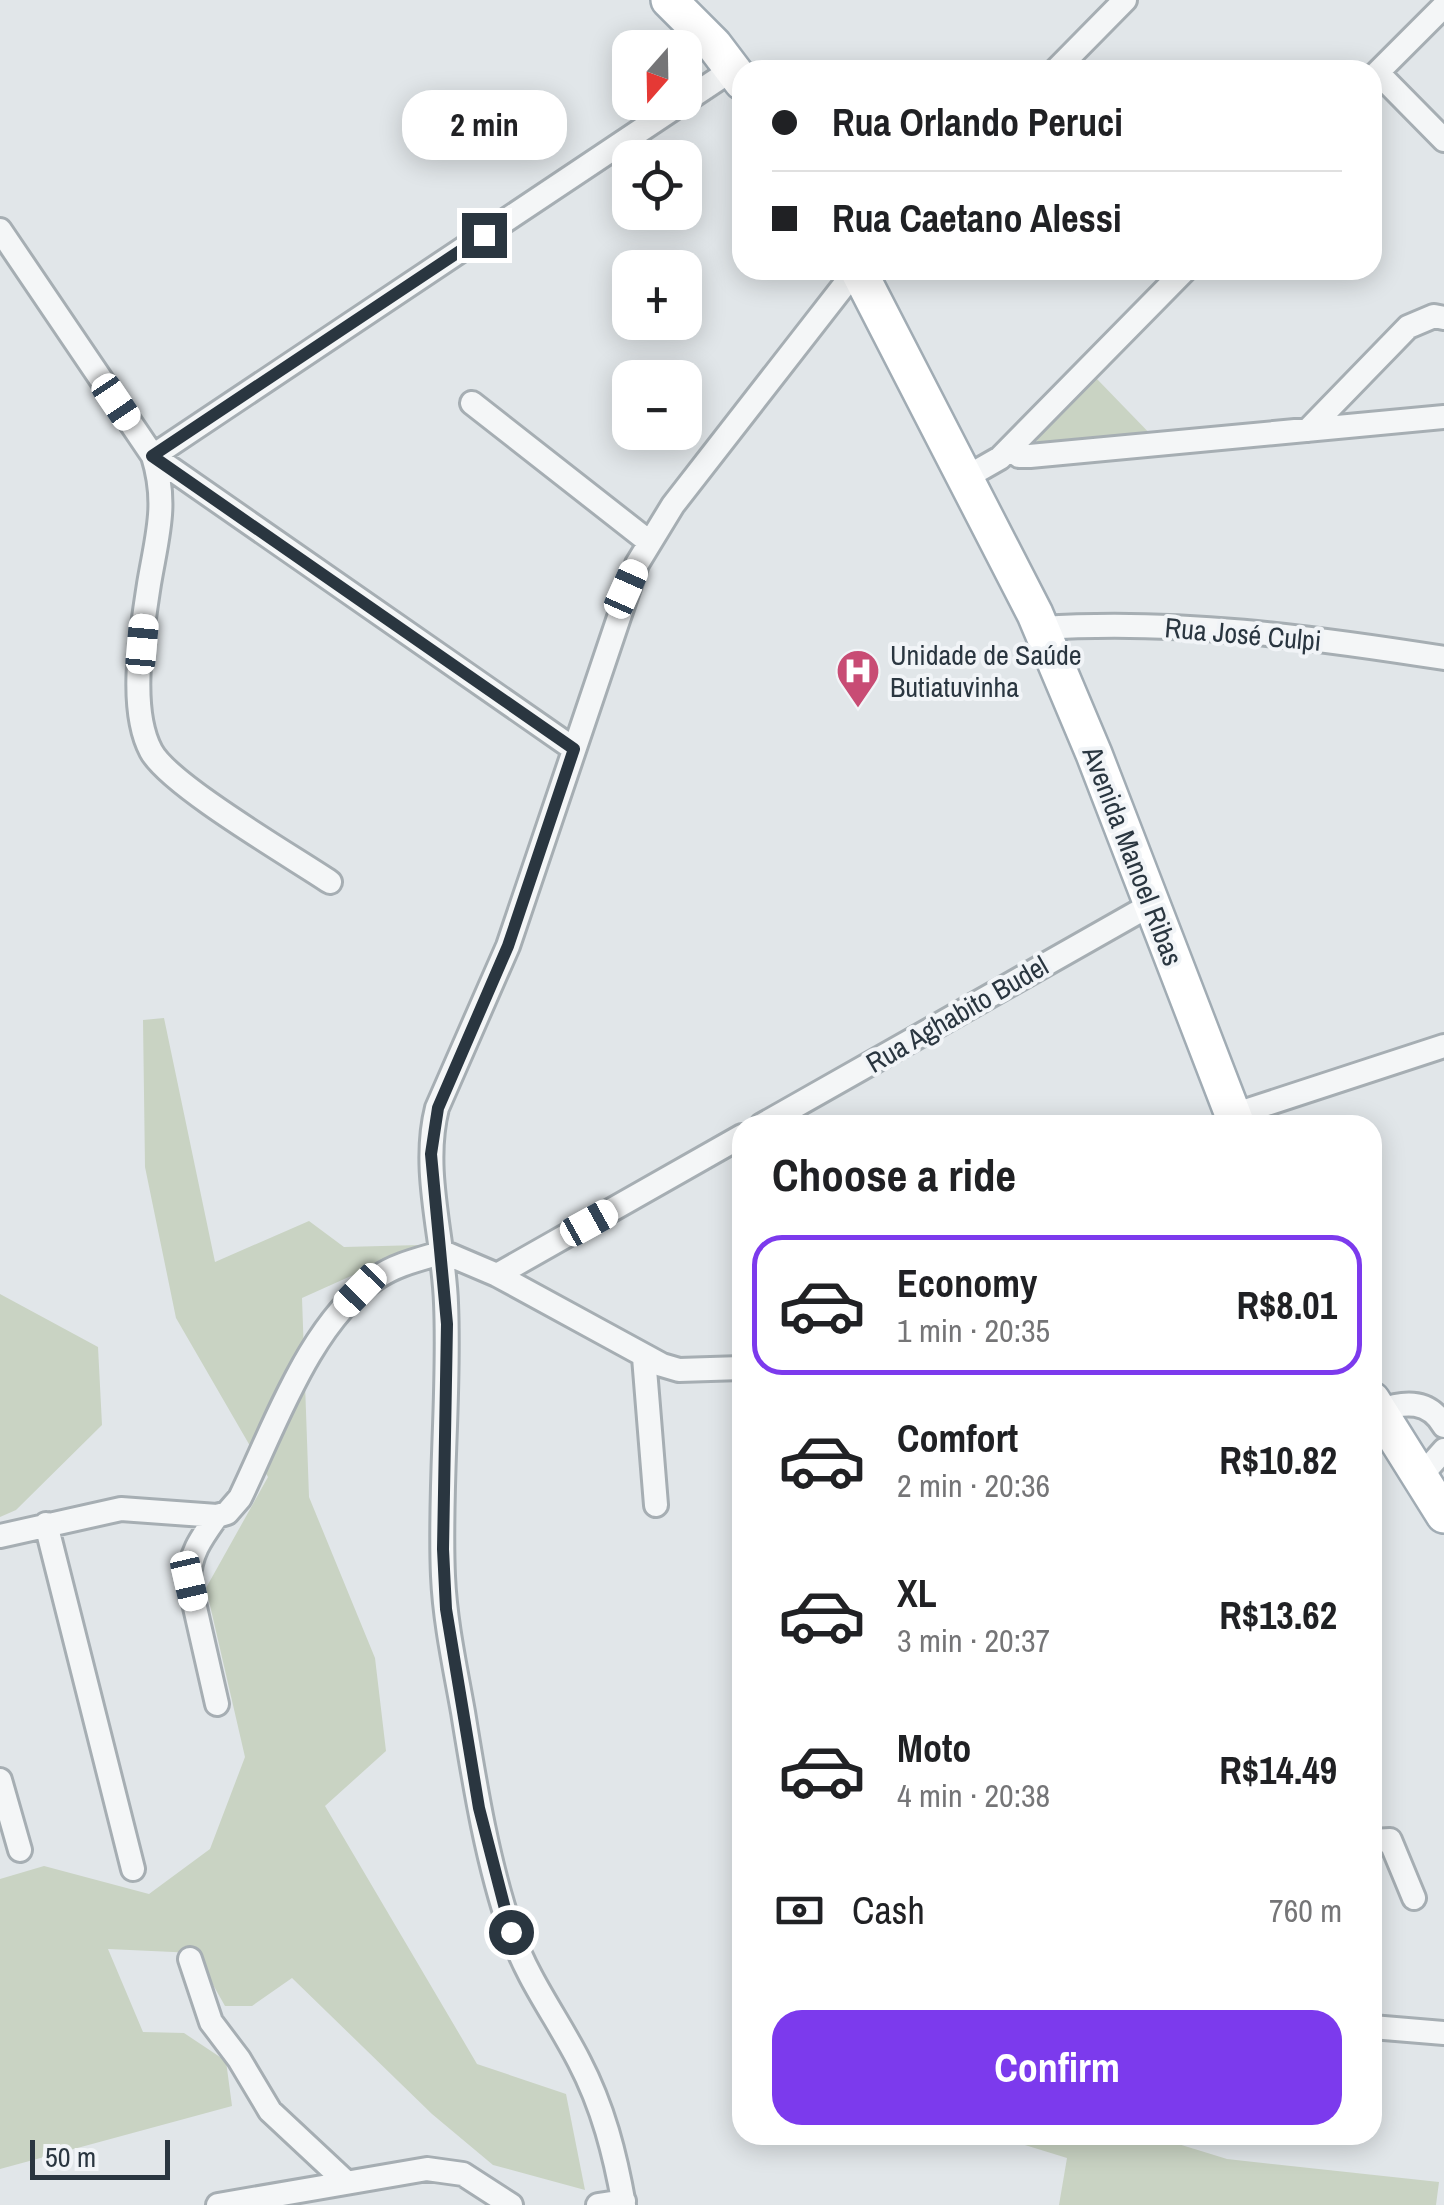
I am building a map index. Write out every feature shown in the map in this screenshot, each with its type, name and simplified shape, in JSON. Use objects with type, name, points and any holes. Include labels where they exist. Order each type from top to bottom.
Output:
[{"type":"main road","points":[[670,0],[730,66]]},
{"type":"main road","points":[[692,0],[730,66]]},
{"type":"main road","name":"Avenida Manoel Ribas","points":[[862,280],[1042,628],[1233,1115]]},
{"type":"main road","points":[[1382,1415],[1444,1515]]},
{"type":"street","points":[[1066,60],[1126,0]]},
{"type":"street","points":[[1382,69],[1444,6]]},
{"type":"street","points":[[702,88],[730,66]]},
{"type":"street","points":[[1382,82],[1444,140]]},
{"type":"street","points":[[152,456],[657,120]]},
{"type":"street","points":[[0,230],[152,456],[160,478],[162,516],[139,681],[143,732],[152,754],[184,784],[330,882]]},
{"type":"street","points":[[598,2205],[624,2203],[612,2144],[592,2087],[532,1979],[511,1932],[479,1808],[446,1609],[443,1549],[448,1365],[442,1252],[432,1167],[435,1118],[508,946],[626,589],[648,541],[849,280]]},
{"type":"street","points":[[965,478],[1000,458],[1175,280]]},
{"type":"street","points":[[1308,430],[1408,328],[1439,317]]},
{"type":"street","points":[[472,403],[648,541]]},
{"type":"street","points":[[1010,448],[1024,457],[1444,416]]},
{"type":"street","points":[[152,456],[574,749]]},
{"type":"street","name":"Rua José Culpi","points":[[1042,628],[1166,626],[1307,639],[1444,658]]},
{"type":"street","name":"Rua Aghabito Budel","points":[[780,1115],[1152,904]]},
{"type":"street","points":[[1249,1115],[1444,1046]]},
{"type":"street","points":[[497,1276],[732,1142]]},
{"type":"street","points":[[0,1536],[121,1510],[217,1516],[227,1513],[240,1498],[298,1377],[345,1306],[379,1275],[442,1252],[497,1276],[644,1357],[679,1370],[732,1368]]},
{"type":"street","points":[[644,1357],[656,1505]]},
{"type":"street","points":[[1382,1405],[1425,1406],[1441,1415]]},
{"type":"street","points":[[1420,1477],[1444,1450]]},
{"type":"street","points":[[217,1516],[193,1552],[189,1568],[217,1704]]},
{"type":"street","points":[[46,1524],[134,1869]]},
{"type":"street","points":[[0,1780],[20,1850]]},
{"type":"street","points":[[1382,1840],[1390,1840],[1414,1898]]},
{"type":"street","points":[[190,1959],[211,2022],[270,2111],[346,2182]]},
{"type":"street","points":[[1382,2028],[1444,2033]]},
{"type":"street","points":[[218,2205],[405,2171],[446,2170],[463,2174],[511,2205]]},
{"type":"green space","points":[[1096,378],[1158,442],[1036,447],[1038,436]]},
{"type":"green space","points":[[164,1018],[215,1262],[309,1221],[344,1247],[420,1245],[302,1298],[309,1497],[375,1658],[386,1751],[325,1806],[477,2064],[566,2094],[585,2190],[493,2165],[432,2114],[292,1978],[252,2006],[225,2006],[195,1953],[108,1949],[143,2032],[184,2033],[226,2061],[232,2106],[0,2169],[0,1879],[44,1866],[149,1894],[210,1849],[245,1757],[206,1588],[268,1477],[176,1318],[145,1167],[143,1020]]},
{"type":"green space","points":[[0,1294],[98,1347],[102,1425],[16,1510],[0,1517]]},
{"type":"green space","points":[[1025,2145],[1182,2145],[1227,2159],[1439,2182],[1436,2205],[1059,2205],[1067,2158]]},
{"type":"place","name":"Unidade de Saúde Butiatuvinha","points":[[858,709]]},
{"type":"route","points":[[484,235],[152,456],[574,749],[508,946],[432,1128],[432,1180],[446,1284],[448,1404],[443,1549],[446,1609],[479,1808],[511,1932]]}]
